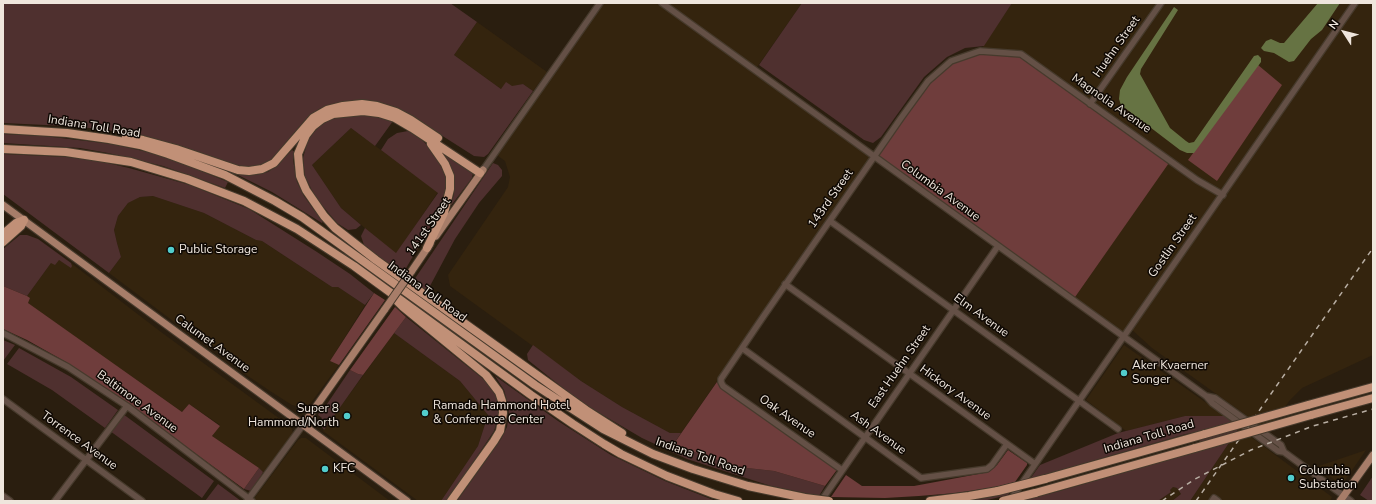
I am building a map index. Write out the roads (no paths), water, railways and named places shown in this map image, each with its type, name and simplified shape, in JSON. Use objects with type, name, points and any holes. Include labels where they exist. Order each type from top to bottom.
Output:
[{"type":"highway","points":[[67,133],[88,131],[143,140],[176,148],[238,170],[249,171],[262,169],[274,163],[313,118],[327,110],[343,106],[362,104],[378,106],[411,120],[482,172]]},
{"type":"highway","points":[[482,172],[395,118],[379,113],[363,111],[333,114],[322,119],[306,135],[298,154],[300,176],[306,190],[335,228],[376,260],[586,410],[631,438],[652,454]]},
{"type":"highway","points":[[412,128],[438,152],[450,176],[448,201],[444,213],[427,248]]},
{"type":"highway","name":"Indiana Toll Road","points":[[3,129],[67,133],[140,145],[226,175],[275,201],[325,233],[553,397],[603,429],[652,454],[718,478],[805,498],[829,501]]},
{"type":"highway","name":"Indiana Toll Road","points":[[3,148],[66,152],[131,162],[168,172],[219,190],[265,211],[321,244],[382,286],[549,407],[604,444],[621,454],[667,476],[714,494],[738,501]]},
{"type":"highway","points":[[3,234],[16,222],[24,220]]},
{"type":"highway","points":[[3,242],[21,226],[24,220]]},
{"type":"highway","points":[[382,286],[402,308],[486,375],[499,392],[502,401],[503,413],[500,431],[494,442],[451,501]]},
{"type":"highway","name":"Indiana Toll Road","points":[[930,501],[998,491],[1045,479],[1373,387]]},
{"type":"highway","name":"Indiana Toll Road","points":[[1003,501],[1373,398]]},
{"type":"main road","name":"141st Street","points":[[303,425],[482,172]]},
{"type":"main road","name":"Calumet Avenue","points":[[3,205],[407,501]]},
{"type":"main road","points":[[1342,498],[1373,455]]},
{"type":"street","name":"141st Street","points":[[482,172],[600,3]]},
{"type":"street","name":"Columbia Avenue","points":[[662,3],[1206,396],[1215,398],[1221,402],[1281,446],[1284,452],[1342,498],[1351,501]]},
{"type":"street","name":"Huehn Street","points":[[1090,104],[1161,3]]},
{"type":"street","name":"Gostlin Street","points":[[1010,501],[1355,3]]},
{"type":"street","name":"143rd Street","points":[[721,382],[722,377],[785,284],[928,81],[951,61],[980,51]]},
{"type":"street","name":"Magnolia Avenue","points":[[980,51],[1021,54],[1197,180],[1223,194]]},
{"type":"street","name":"Elm Avenue","points":[[830,220],[1118,429]]},
{"type":"street","name":"East Huehn Street","points":[[821,501],[998,246]]},
{"type":"street","name":"Hickory Avenue","points":[[785,284],[1035,464]]},
{"type":"street","name":"Baltimore Avenue","points":[[3,333],[68,367],[126,406],[249,500]]},
{"type":"street","name":"Ash Avenue","points":[[742,348],[921,478],[987,469],[992,465],[1007,444]]},
{"type":"street","name":"Oak Avenue","points":[[721,382],[723,386],[842,470]]},
{"type":"street","name":"Torrence Avenue","points":[[3,399],[142,501]]},
{"type":"street","points":[[56,501],[126,406]]},
{"type":"street","name":"141st Street","points":[[249,500],[303,425]]},
{"type":"street","points":[[3,496],[10,501]]},
{"type":"railway","points":[[1196,501],[1373,248]]},
{"type":"railway","points":[[1162,501],[1195,479],[1251,450],[1313,426],[1373,409]]},
{"type":"place","name":"Public Storage","points":[[171,250]]},
{"type":"place","name":"Aker Kvaerner Songer","points":[[1124,373]]},
{"type":"place","name":"Ramada Hammond Hotel & Conference Center","points":[[425,413]]},
{"type":"place","name":"Super 8 Hammond/North","points":[[347,416]]},
{"type":"place","name":"KFC","points":[[325,469]]},
{"type":"place","name":"Columbia Substation","points":[[1291,478]]}]
